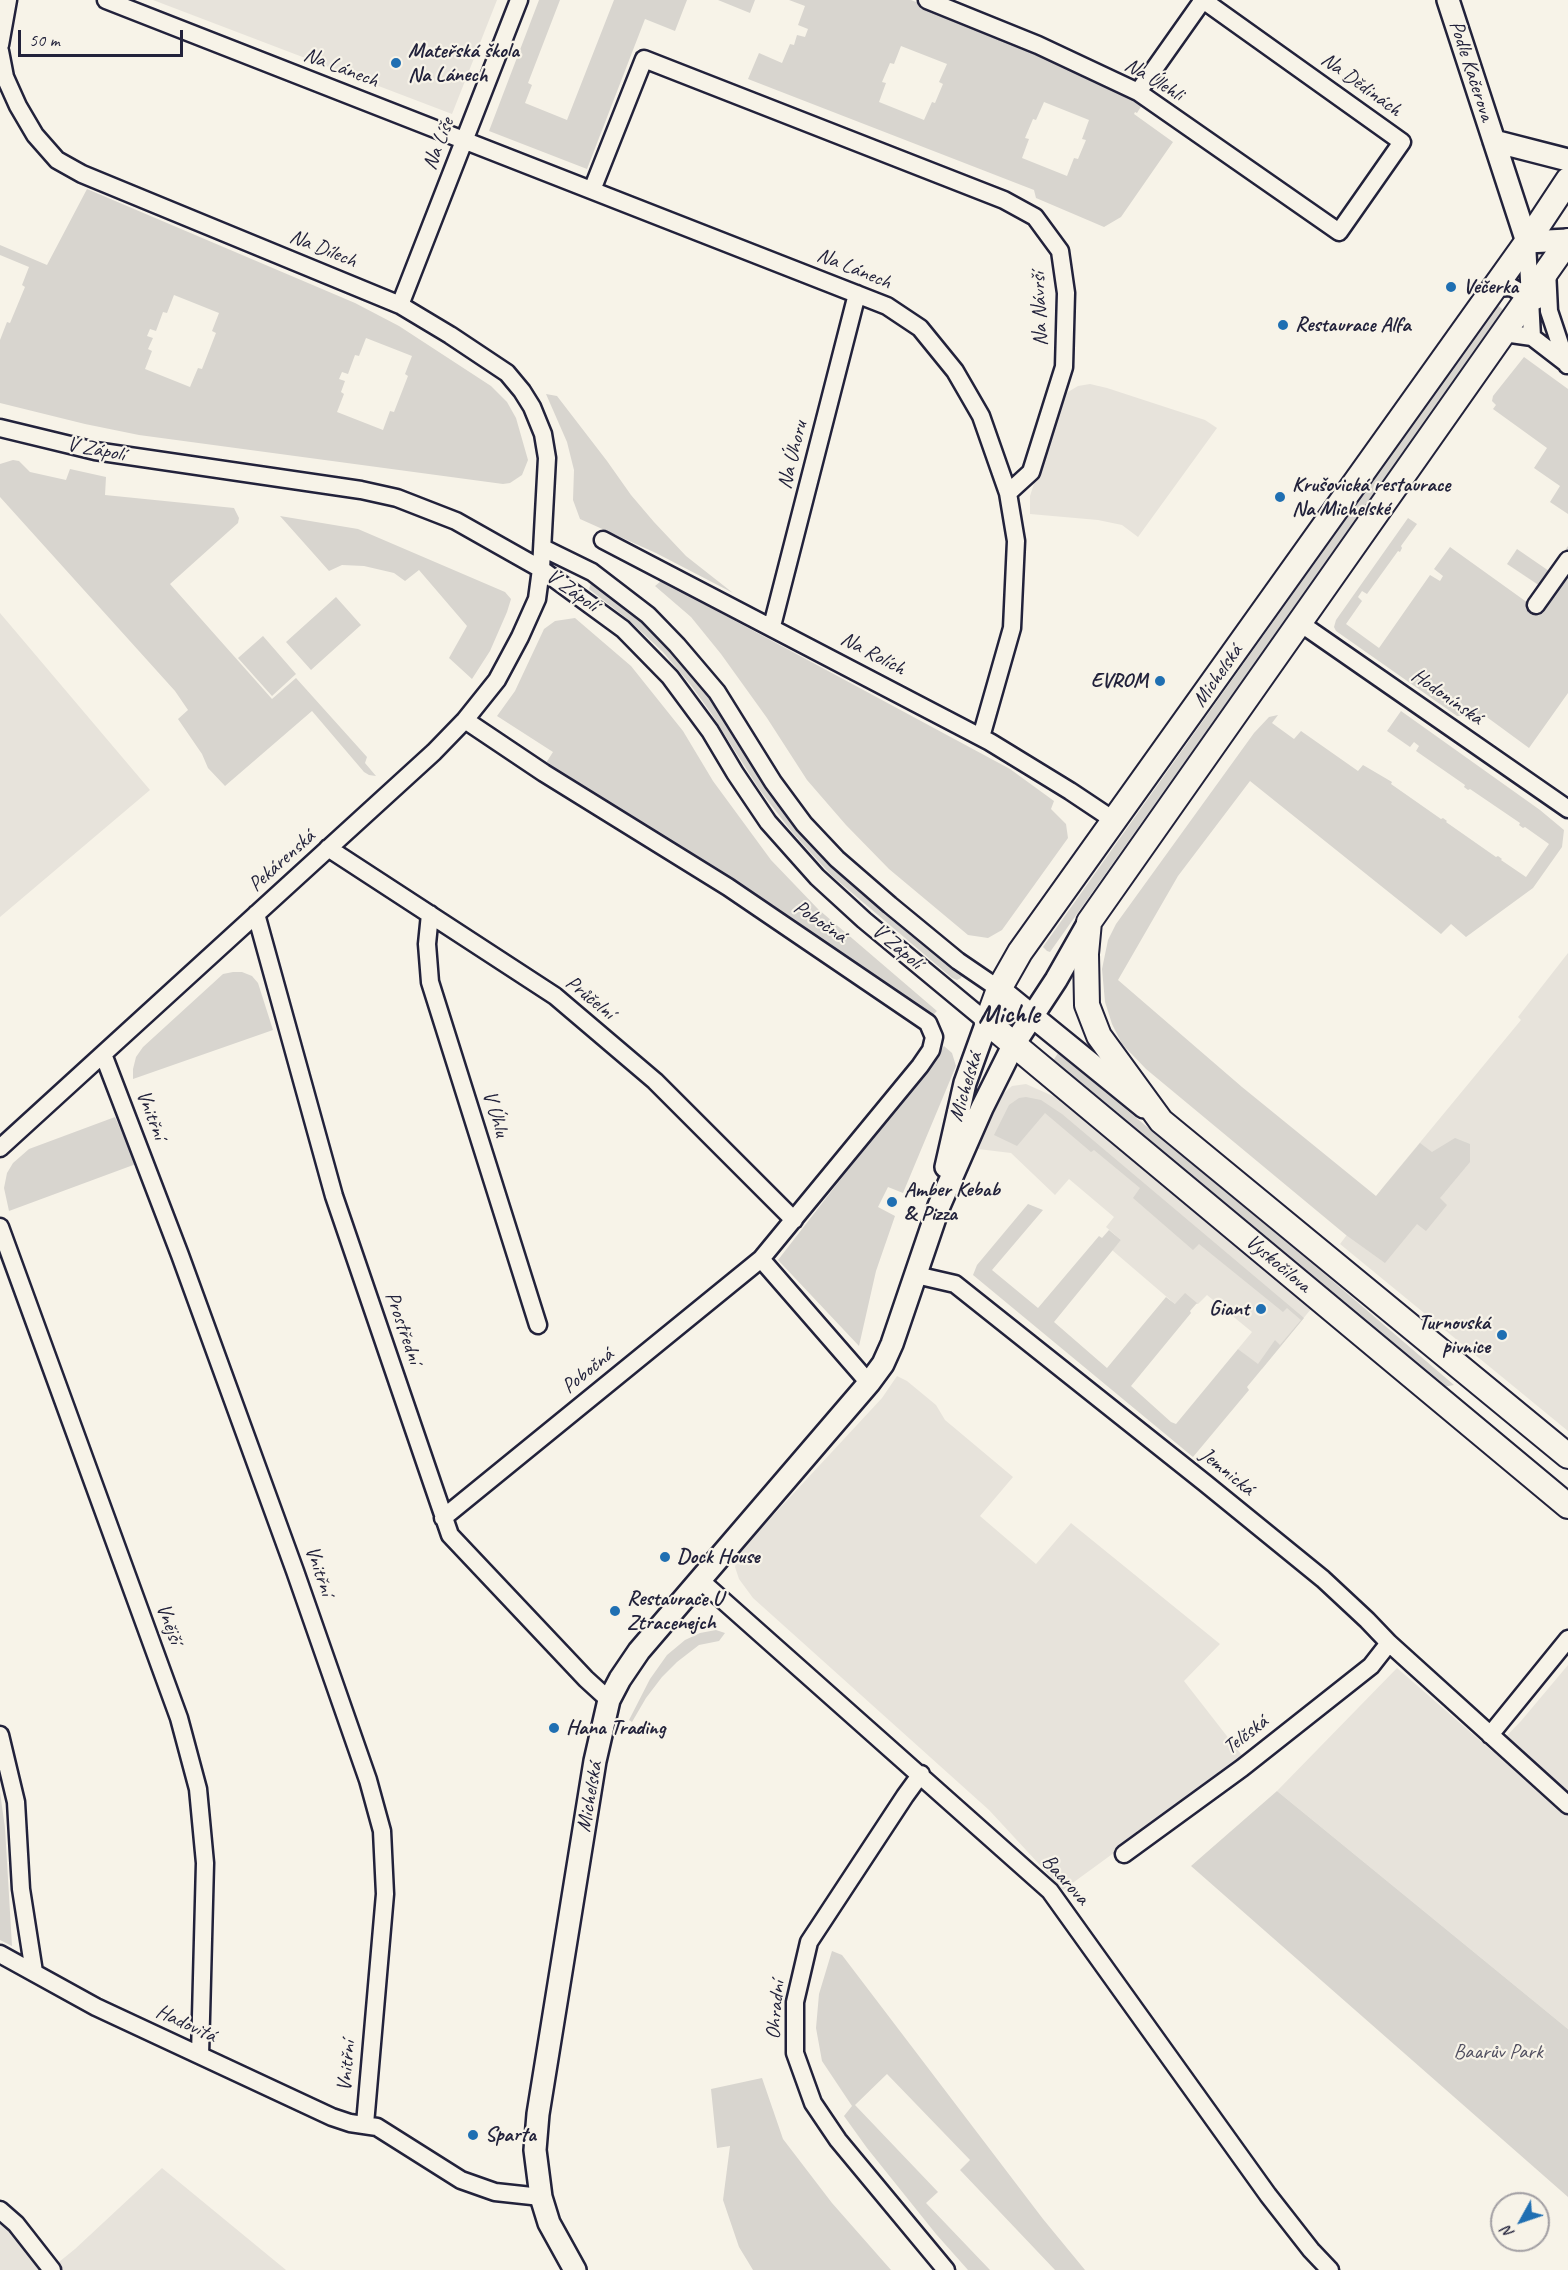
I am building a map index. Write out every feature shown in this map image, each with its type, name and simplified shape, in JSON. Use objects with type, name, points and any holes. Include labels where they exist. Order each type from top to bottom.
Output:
[{"type":"main road","name":"Michelská","points":[[987,1022],[999,989],[1020,952],[1527,242],[1568,180]]},
{"type":"main road","name":"Michelská","points":[[1089,922],[1568,241]]},
{"type":"main road","name":"Vyskočilova","points":[[1089,922],[1086,997],[1090,1012],[1099,1036],[1161,1121],[1568,1456]]},
{"type":"main road","name":"Vyskočilova","points":[[987,1022],[1568,1506]]},
{"type":"street","points":[[0,45],[8,0]]},
{"type":"street","name":"Na Lánech","points":[[106,0],[857,294],[904,315],[920,328],[955,370],[981,416],[1008,493]]},
{"type":"street","name":"Na Líše","points":[[400,305],[519,0]]},
{"type":"street","name":"Na Úlehli","points":[[927,0],[1038,45],[1138,92],[1339,232]]},
{"type":"street","points":[[1138,92],[1203,0]]},
{"type":"street","name":"Na Dědinách","points":[[1203,0],[1402,142],[1339,232]]},
{"type":"street","name":"Podle Kačerova","points":[[1448,0],[1527,242]]},
{"type":"street","name":"Na Dílech","points":[[0,51],[5,77],[18,106],[35,135],[57,160],[82,174],[400,305],[499,367],[522,391],[532,407],[543,434],[548,458],[541,569]]},
{"type":"street","name":"Na Návrší","points":[[592,190],[644,59],[1004,200],[1035,217],[1060,251],[1066,293],[1064,367],[1031,472],[1008,493]]},
{"type":"street","name":"Podle Kačerova","points":[[1494,141],[1568,160]]},
{"type":"street","points":[[1532,337],[1527,242],[1568,241]]},
{"type":"street","points":[[1547,270],[1549,311],[1568,365]]},
{"type":"street","points":[[1494,288],[1511,287],[1529,296],[1549,311]]},
{"type":"street","name":"Na Úhoru","points":[[772,626],[857,294]]},
{"type":"street","points":[[1504,333],[1532,337],[1568,365]]},
{"type":"street","name":"V Zápolí","points":[[0,428],[95,451],[361,490],[397,498],[456,521],[541,569],[623,629],[670,677],[710,731],[768,822],[817,877],[864,920],[987,1022]]},
{"type":"street","points":[[981,737],[1012,628],[1016,541],[1008,493]]},
{"type":"street","name":"Na Rolích","points":[[603,540],[772,626],[981,737],[1070,791],[1114,821]]},
{"type":"street","name":"V Zápolí","points":[[543,548],[592,572],[648,615],[717,692],[773,782],[817,838],[837,859],[958,961],[1033,1015]]},
{"type":"street","points":[[1536,605],[1568,560]]},
{"type":"street","name":"Pekárenská","points":[[0,1148],[434,752],[465,720],[497,680],[520,637],[537,599],[541,569]]},
{"type":"street","name":"Hodonínská","points":[[1300,624],[1568,809]]},
{"type":"street","name":"Pobočná","points":[[443,1518],[761,1259],[932,1050],[934,1037],[928,1023],[728,887],[544,773],[465,720]]},
{"type":"street","name":"Průčelní","points":[[328,848],[555,996],[655,1081],[794,1220]]},
{"type":"street","name":"Prostřední","points":[[256,914],[334,1196],[450,1535],[586,1679],[609,1700]]},
{"type":"street","name":"V Úhlu","points":[[430,914],[427,944],[430,982],[538,1325]]},
{"type":"street","name":"Michelská","points":[[575,2270],[549,2223],[541,2197],[535,2150],[538,2114],[595,1761],[609,1700],[639,1651],[883,1364],[892,1344],[939,1206],[982,1108],[1014,1044],[1089,922]]},
{"type":"street","name":"Vyskočilova","points":[[1033,1015],[1161,1121]]},
{"type":"street","name":"Michelská","points":[[939,1206],[958,1109],[987,1022]]},
{"type":"street","name":"Vnitřní","points":[[103,1054],[180,1255],[296,1571],[368,1780],[381,1831],[385,1894],[365,2124]]},
{"type":"street","name":"Vnější","points":[[0,1227],[180,1718],[198,1789],[205,1863],[200,2055]]},
{"type":"street","points":[[761,1259],[869,1383]]},
{"type":"street","name":"Jemnická","points":[[916,1275],[955,1284],[1314,1571],[1389,1643],[1568,1804]]},
{"type":"street","name":"Baarova","points":[[700,1580],[1050,1891],[1268,2195],[1311,2250],[1330,2270]]},
{"type":"street","points":[[1490,1734],[1568,1639]]},
{"type":"street","name":"Telčská","points":[[1124,1854],[1260,1754],[1371,1666],[1389,1643]]},
{"type":"street","points":[[0,1735],[16,1802],[21,1889],[34,1972]]},
{"type":"street","name":"Ohradní","points":[[921,1774],[809,1942],[795,2002],[795,2053],[813,2103],[838,2140],[946,2270]]},
{"type":"street","name":"Hadovitá","points":[[0,1953],[96,2007],[332,2117],[350,2123],[377,2127],[461,2180],[495,2192],[541,2197]]},
{"type":"street","points":[[0,2210],[16,2224],[52,2270]]},
{"type":"shaded area","name":"Mateřská škola Na Lánech","points":[[153,0],[497,0],[452,114]]},
{"type":"shaded area","points":[[1090,384],[1205,420],[1217,428],[1138,537],[1122,525],[1098,520],[1030,514],[1030,496],[1063,395],[1078,386]]},
{"type":"shaded area","points":[[0,613],[150,790],[0,917]]},
{"type":"shaded area","points":[[1568,953],[1568,1431],[1340,1244],[1384,1186],[1521,1020],[1518,1017]]},
{"type":"shaded area","points":[[1026,1084],[1055,1097],[1311,1309],[1262,1369],[1238,1349],[1252,1332],[1207,1295],[1198,1304],[1175,1304],[1112,1250],[1121,1240],[1106,1227],[1114,1217],[1069,1179],[1055,1195],[1011,1153],[978,1149],[1002,1095],[1012,1086]]},
{"type":"shaded area","points":[[897,1376],[907,1381],[936,1405],[945,1420],[1013,1477],[980,1516],[1036,1564],[1071,1523],[1220,1644],[1184,1681],[1244,1758],[1063,1890],[989,1810],[753,1598],[739,1579],[735,1567],[740,1551],[882,1398]]},
{"type":"shaded area","points":[[1568,1665],[1568,2029],[1277,1791],[1397,1668],[1492,1751],[1521,1721]]},
{"type":"shaded area","points":[[162,2168],[286,2270],[49,2270],[75,2249]]},
{"type":"shaded area","points":[[0,2219],[5,2223],[42,2270],[0,2270]]},
{"type":"green space","points":[[539,0],[560,0],[528,83],[532,85],[525,103],[567,120],[614,0],[687,0],[675,31],[645,19],[587,169],[489,131]]},
{"type":"green space","points":[[718,0],[755,0],[750,13]]},
{"type":"green space","points":[[789,0],[911,0],[1093,76],[1142,105],[1134,114],[1173,142],[1121,217],[1104,227],[1036,198],[1034,190],[748,79],[759,53],[782,63],[790,44],[794,45],[797,35],[805,37],[808,29],[798,25],[805,6]],"holes":[[[901,46],[947,64],[939,82],[943,84],[924,120],[879,102],[886,83],[882,82],[890,63],[894,64]],[[1044,102],[1089,120],[1082,139],[1086,140],[1078,159],[1074,158],[1067,176],[1022,158],[1029,139],[1025,138]]]},
{"type":"green space","points":[[87,189],[355,303],[399,326],[491,386],[507,402],[516,418],[528,460],[522,475],[510,483],[503,484],[139,435],[0,403],[0,340],[25,287],[22,285],[29,267],[0,255],[0,245],[47,265]],"holes":[[[174,295],[219,313],[212,331],[216,333],[202,369],[198,368],[190,387],[145,369],[152,351],[148,349],[153,338],[147,336],[150,329],[156,331],[163,312],[167,313]],[[366,338],[412,356],[405,374],[408,376],[394,412],[390,411],[383,430],[337,412],[344,394],[341,392],[345,381],[339,379],[342,372],[348,374],[355,355],[359,356]]]},
{"type":"green space","points":[[1499,306],[1503,310],[1502,314],[1050,952],[1047,951],[1043,947],[1045,944],[1496,307]]},
{"type":"green space","points":[[1524,357],[1568,389],[1568,514],[1550,502],[1560,486],[1534,468],[1547,448],[1493,409],[1496,405],[1492,401],[1493,396]]},
{"type":"green space","points":[[546,394],[557,396],[654,522],[686,556],[733,593],[656,553],[580,519],[573,500],[574,470],[567,442]]},
{"type":"green space","points":[[13,460],[19,461],[30,472],[66,480],[70,469],[106,477],[105,495],[234,508],[239,518],[238,523],[170,584],[272,699],[296,678],[367,757],[365,763],[376,776],[364,772],[312,711],[225,786],[208,768],[202,754],[178,719],[188,710],[175,691],[0,497],[0,464]]},
{"type":"green space","points":[[280,516],[358,529],[505,592],[511,599],[507,612],[490,651],[472,679],[449,658],[467,626],[419,570],[405,581],[394,573],[364,566],[342,565],[329,571]]},
{"type":"green space","points":[[1408,518],[1417,524],[1401,546],[1400,552],[1398,551],[1367,594],[1362,591],[1358,597],[1362,601],[1346,624],[1379,648],[1430,575],[1440,581],[1443,576],[1434,569],[1450,547],[1528,603],[1540,586],[1507,564],[1517,549],[1549,571],[1568,546],[1568,693],[1529,748],[1484,715],[1457,716],[1336,631],[1334,627],[1336,620]]},
{"type":"green space","points":[[661,581],[1010,769],[1054,801],[1051,809],[1066,824],[1068,838],[1002,930],[988,938],[968,935],[889,869],[846,825],[807,780],[767,718],[721,654],[691,617],[655,586]]},
{"type":"green space","points":[[591,583],[598,584],[643,620],[698,679],[768,784],[959,971],[961,978],[957,980],[952,978],[831,875],[791,831],[759,789],[690,684],[663,652],[630,621],[589,589]]},
{"type":"green space","points":[[336,597],[361,625],[311,670],[286,642]]},
{"type":"green space","points":[[575,618],[631,666],[683,731],[713,781],[771,860],[818,909],[937,1011],[931,1017],[544,766],[553,752],[497,716],[515,691],[544,629],[555,621]]},
{"type":"green space","points":[[263,636],[296,674],[272,696],[238,658]]},
{"type":"green space","points":[[1401,711],[1540,810],[1564,830],[1562,847],[1533,888],[1466,937],[1451,924],[1441,934],[1250,781],[1178,876],[1118,980],[1242,1087],[1376,1196],[1420,1143],[1432,1152],[1455,1138],[1470,1144],[1470,1162],[1440,1198],[1447,1205],[1426,1231],[1417,1224],[1385,1263],[1346,1235],[1146,1069],[1122,1044],[1112,1024],[1105,1002],[1102,969],[1108,940],[1116,924],[1254,733],[1269,717],[1278,715],[1272,723],[1294,739],[1301,731],[1358,771],[1363,765],[1392,782],[1391,784],[1526,877],[1549,844],[1470,789],[1468,790],[1464,787],[1465,785],[1416,751],[1419,746],[1414,742],[1410,747],[1387,731]]},
{"type":"green space","points":[[242,972],[252,976],[258,983],[273,1030],[133,1079],[136,1057],[143,1047],[223,974]]},
{"type":"green space","points":[[944,1046],[952,1053],[956,1066],[903,1193],[888,1187],[878,1207],[895,1216],[876,1271],[859,1346],[778,1260]]},
{"type":"green space","points":[[1058,1053],[1321,1271],[1454,1385],[1443,1387],[1053,1061]]},
{"type":"green space","points":[[1019,1098],[1041,1100],[1062,1114],[1304,1318],[1247,1387],[1249,1390],[1193,1457],[973,1275],[977,1265],[1028,1204],[1043,1210],[992,1270],[1038,1308],[1099,1236],[1102,1238],[1109,1230],[1121,1240],[1054,1322],[1107,1368],[1166,1297],[1175,1304],[1185,1293],[1197,1303],[1131,1386],[1176,1424],[1238,1349],[1258,1364],[1275,1340],[1280,1345],[1301,1320],[1287,1308],[1283,1312],[1199,1244],[1193,1250],[1133,1198],[1140,1188],[1094,1150],[1091,1152],[1045,1113],[1017,1146],[994,1135],[1009,1105]]},
{"type":"green space","points":[[115,1117],[136,1164],[9,1211],[4,1188],[7,1173],[13,1163],[29,1149]]},
{"type":"green space","points":[[716,1630],[725,1633],[719,1641],[699,1645],[677,1662],[646,1698],[632,1722],[629,1720],[650,1679],[667,1655],[685,1640],[700,1633]]},
{"type":"green space","name":"Baarův Park","points":[[1277,1791],[1568,2029],[1568,2197],[1191,1866]]},
{"type":"green space","points":[[0,1792],[5,1828],[12,1946],[0,1940]]},
{"type":"green space","points":[[832,1951],[842,1955],[1043,2219],[1085,2270],[1055,2270],[960,2170],[970,2160],[887,2074],[855,2105],[938,2192],[926,2203],[990,2270],[968,2270],[867,2148],[844,2116],[852,2106],[822,2061],[816,2028],[819,1994]]},
{"type":"green space","points":[[762,2078],[783,2139],[832,2203],[891,2270],[753,2270],[739,2247],[723,2200],[730,2146],[717,2148],[711,2089]]},
{"type":"place","name":"Mateřská škola Na Lánech","points":[[396,63]]},
{"type":"place","name":"Večerka","points":[[1451,287]]},
{"type":"place","name":"Restaurace Alfa","points":[[1283,325]]},
{"type":"place","name":"Krušovická restaurace Na Michelské","points":[[1280,497]]},
{"type":"place","name":"EVROM","points":[[1160,681]]},
{"type":"place","name":"Amber Kebab & Pizza","points":[[892,1202]]},
{"type":"place","name":"Giant","points":[[1261,1309]]},
{"type":"place","name":"Turnovská pivnice","points":[[1502,1335]]},
{"type":"place","name":"Dock House","points":[[665,1557]]},
{"type":"place","name":"Restaurace U Ztracenejch","points":[[615,1611]]},
{"type":"place","name":"Hana Trading","points":[[554,1728]]},
{"type":"place","name":"Sparta","points":[[473,2135]]},
{"type":"district","name":"Michle","points":[[1009,1015]]}]
